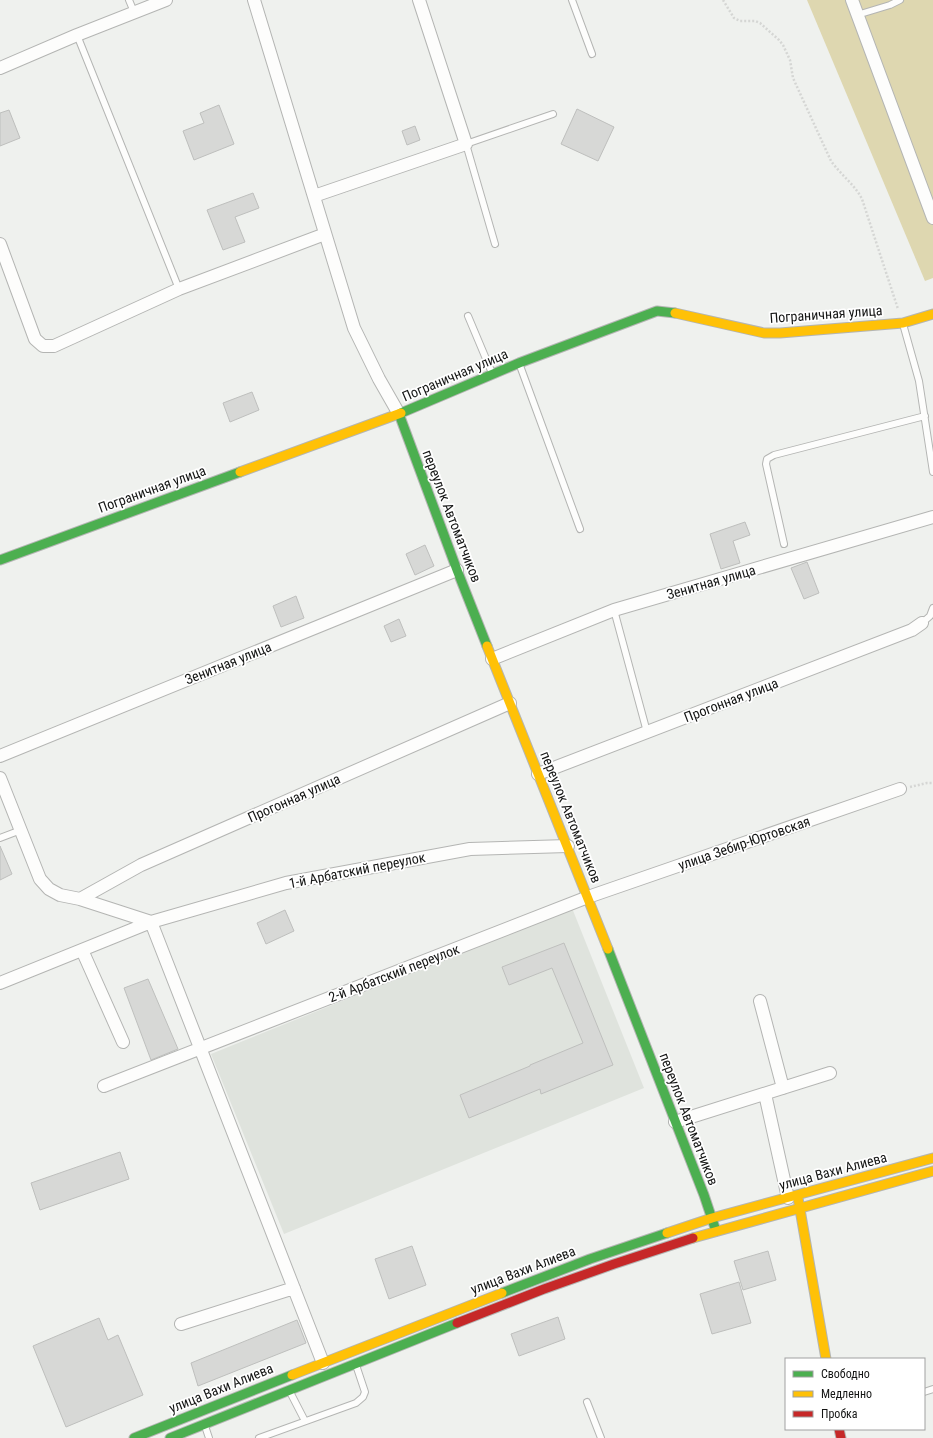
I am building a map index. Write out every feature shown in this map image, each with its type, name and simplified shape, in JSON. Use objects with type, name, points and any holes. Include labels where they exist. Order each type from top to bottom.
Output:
[{"type":"street","points":[[0,68],[77,35],[166,0]]},
{"type":"street","points":[[254,0],[354,328],[379,379],[399,414]]},
{"type":"street","points":[[314,196],[466,144],[419,0]]},
{"type":"street","points":[[852,0],[933,218]]},
{"type":"street","points":[[0,244],[35,339],[43,346],[54,346],[179,289],[325,234]]},
{"type":"street","name":"Пограничная улица","points":[[0,560],[399,414],[519,364],[657,311],[668,312],[764,333],[903,323],[933,314]]},
{"type":"street","name":"переулок Автоматчиков","points":[[399,414],[457,570],[568,846],[716,1231]]},
{"type":"street","name":"Зенитная улица","points":[[492,659],[614,610],[933,517]]},
{"type":"street","name":"Зенитная улица","points":[[0,756],[457,570]]},
{"type":"street","name":"Прогонная улица","points":[[538,774],[912,630],[922,623]]},
{"type":"street","name":"Прогонная улица","points":[[80,899],[141,865],[510,703]]},
{"type":"street","points":[[0,778],[40,879],[49,889],[60,895],[80,899],[151,922],[323,1363]]},
{"type":"street","name":"улица Зебир-Юртовская","points":[[588,898],[900,789]]},
{"type":"street","name":"1-й Арбатский переулок","points":[[0,983],[151,922],[286,883],[470,848],[568,846]]},
{"type":"street","name":"2-й Арбатский переулок","points":[[104,1086],[588,898]]},
{"type":"street","points":[[82,950],[123,1042]]},
{"type":"street","points":[[760,1001],[783,1088]]},
{"type":"street","points":[[675,1122],[830,1073]]},
{"type":"street","points":[[765,1094],[793,1197],[800,1207],[826,1358]]},
{"type":"street","name":"улица Вахи Алиева","points":[[134,1438],[590,1259],[712,1218],[933,1158]]},
{"type":"street","name":"улица Вахи Алиева","points":[[170,1438],[544,1289],[614,1264],[716,1231],[933,1171]]},
{"type":"street","points":[[181,1324],[294,1288]]},
{"type":"lane","points":[[129,0],[134,12]]},
{"type":"lane","points":[[572,0],[592,54]]},
{"type":"lane","points":[[857,15],[890,5],[900,0]]},
{"type":"lane","points":[[77,35],[179,289]]},
{"type":"lane","points":[[495,244],[466,144],[553,114]]},
{"type":"lane","points":[[468,316],[493,375]]},
{"type":"lane","points":[[903,323],[919,381],[933,472]]},
{"type":"lane","points":[[519,364],[580,529]]},
{"type":"lane","points":[[784,544],[766,464],[767,459],[774,455],[925,416]]},
{"type":"lane","points":[[922,623],[930,616],[933,608]]},
{"type":"lane","points":[[614,610],[647,732]]},
{"type":"lane","points":[[0,838],[20,830]]},
{"type":"lane","points":[[260,1438],[356,1403],[363,1397],[365,1392],[356,1364]]},
{"type":"lane","points":[[289,1391],[305,1421]]},
{"type":"lane","points":[[587,1402],[601,1438]]},
{"type":"lane","points":[[204,1425],[209,1438]]},
{"type":"path","points":[[723,0],[734,18],[740,21],[755,21],[760,23],[784,45],[790,60],[793,78],[831,161],[839,172],[858,191],[862,199],[903,323]]},
{"type":"path","points":[[900,789],[927,783],[933,784]]},
{"type":"shaded area","points":[[807,0],[933,0],[933,278],[925,281]]},
{"type":"shaded area","points":[[572,908],[644,1088],[284,1234],[211,1054]]},
{"type":"building","points":[[219,105],[234,144],[194,160],[183,131],[204,123],[200,113]]},
{"type":"building","points":[[577,109],[614,127],[598,161],[561,144]]},
{"type":"building","points":[[9,110],[20,138],[0,146],[0,113]]},
{"type":"building","points":[[415,126],[420,140],[407,145],[402,131]]},
{"type":"building","points":[[253,193],[259,208],[235,217],[245,242],[223,250],[207,210]]},
{"type":"building","points":[[252,392],[259,410],[230,422],[223,403]]},
{"type":"building","points":[[745,522],[750,535],[733,541],[740,563],[721,569],[710,534]]},
{"type":"building","points":[[425,545],[434,566],[415,575],[406,554]]},
{"type":"building","points":[[807,562],[819,593],[804,599],[791,568]]},
{"type":"building","points":[[296,596],[304,618],[281,627],[273,606]]},
{"type":"building","points":[[399,619],[406,636],[391,642],[384,626]]},
{"type":"building","points":[[0,846],[12,874],[0,880]]},
{"type":"building","points":[[285,910],[294,931],[266,944],[257,923]]},
{"type":"building","points":[[564,943],[613,1065],[541,1094],[540,1089],[469,1118],[460,1095],[583,1043],[552,968],[509,985],[502,967]]},
{"type":"building","points":[[148,979],[178,1049],[151,1060],[124,988]]},
{"type":"building","points":[[120,1152],[129,1179],[40,1210],[31,1183]]},
{"type":"building","points":[[412,1246],[426,1285],[389,1299],[375,1259]]},
{"type":"building","points":[[768,1251],[776,1280],[743,1290],[734,1261]]},
{"type":"building","points":[[739,1282],[751,1323],[712,1334],[700,1294]]},
{"type":"building","points":[[558,1317],[565,1339],[519,1356],[511,1334]]},
{"type":"building","points":[[99,1318],[108,1340],[118,1335],[143,1395],[66,1427],[33,1346]]},
{"type":"building","points":[[297,1320],[306,1343],[198,1386],[191,1363]]},
{"type":"traffic: fast","points":[[401,413],[519,363],[657,311],[675,313]]},
{"type":"traffic: fast","points":[[399,414],[487,646]]},
{"type":"traffic: fast","points":[[0,560],[240,472]]},
{"type":"traffic: fast","points":[[608,949],[704,1195],[716,1231]]},
{"type":"traffic: fast","points":[[502,1293],[590,1259],[667,1233]]},
{"type":"traffic: fast","points":[[170,1438],[457,1323]]},
{"type":"traffic: fast","points":[[134,1438],[292,1375]]},
{"type":"traffic: slow","points":[[675,313],[764,333],[903,323],[933,314]]},
{"type":"traffic: slow","points":[[240,472],[401,413]]},
{"type":"traffic: slow","points":[[487,646],[608,949]]},
{"type":"traffic: slow","points":[[667,1233],[712,1218],[933,1158]]},
{"type":"traffic: slow","points":[[693,1238],[933,1171]]},
{"type":"traffic: slow","points":[[798,1198],[826,1358]]},
{"type":"traffic: slow","points":[[292,1375],[502,1293]]},
{"type":"traffic: jam","points":[[457,1323],[544,1289],[693,1238]]},
{"type":"traffic: jam","points":[[839,1430],[841,1438]]}]
